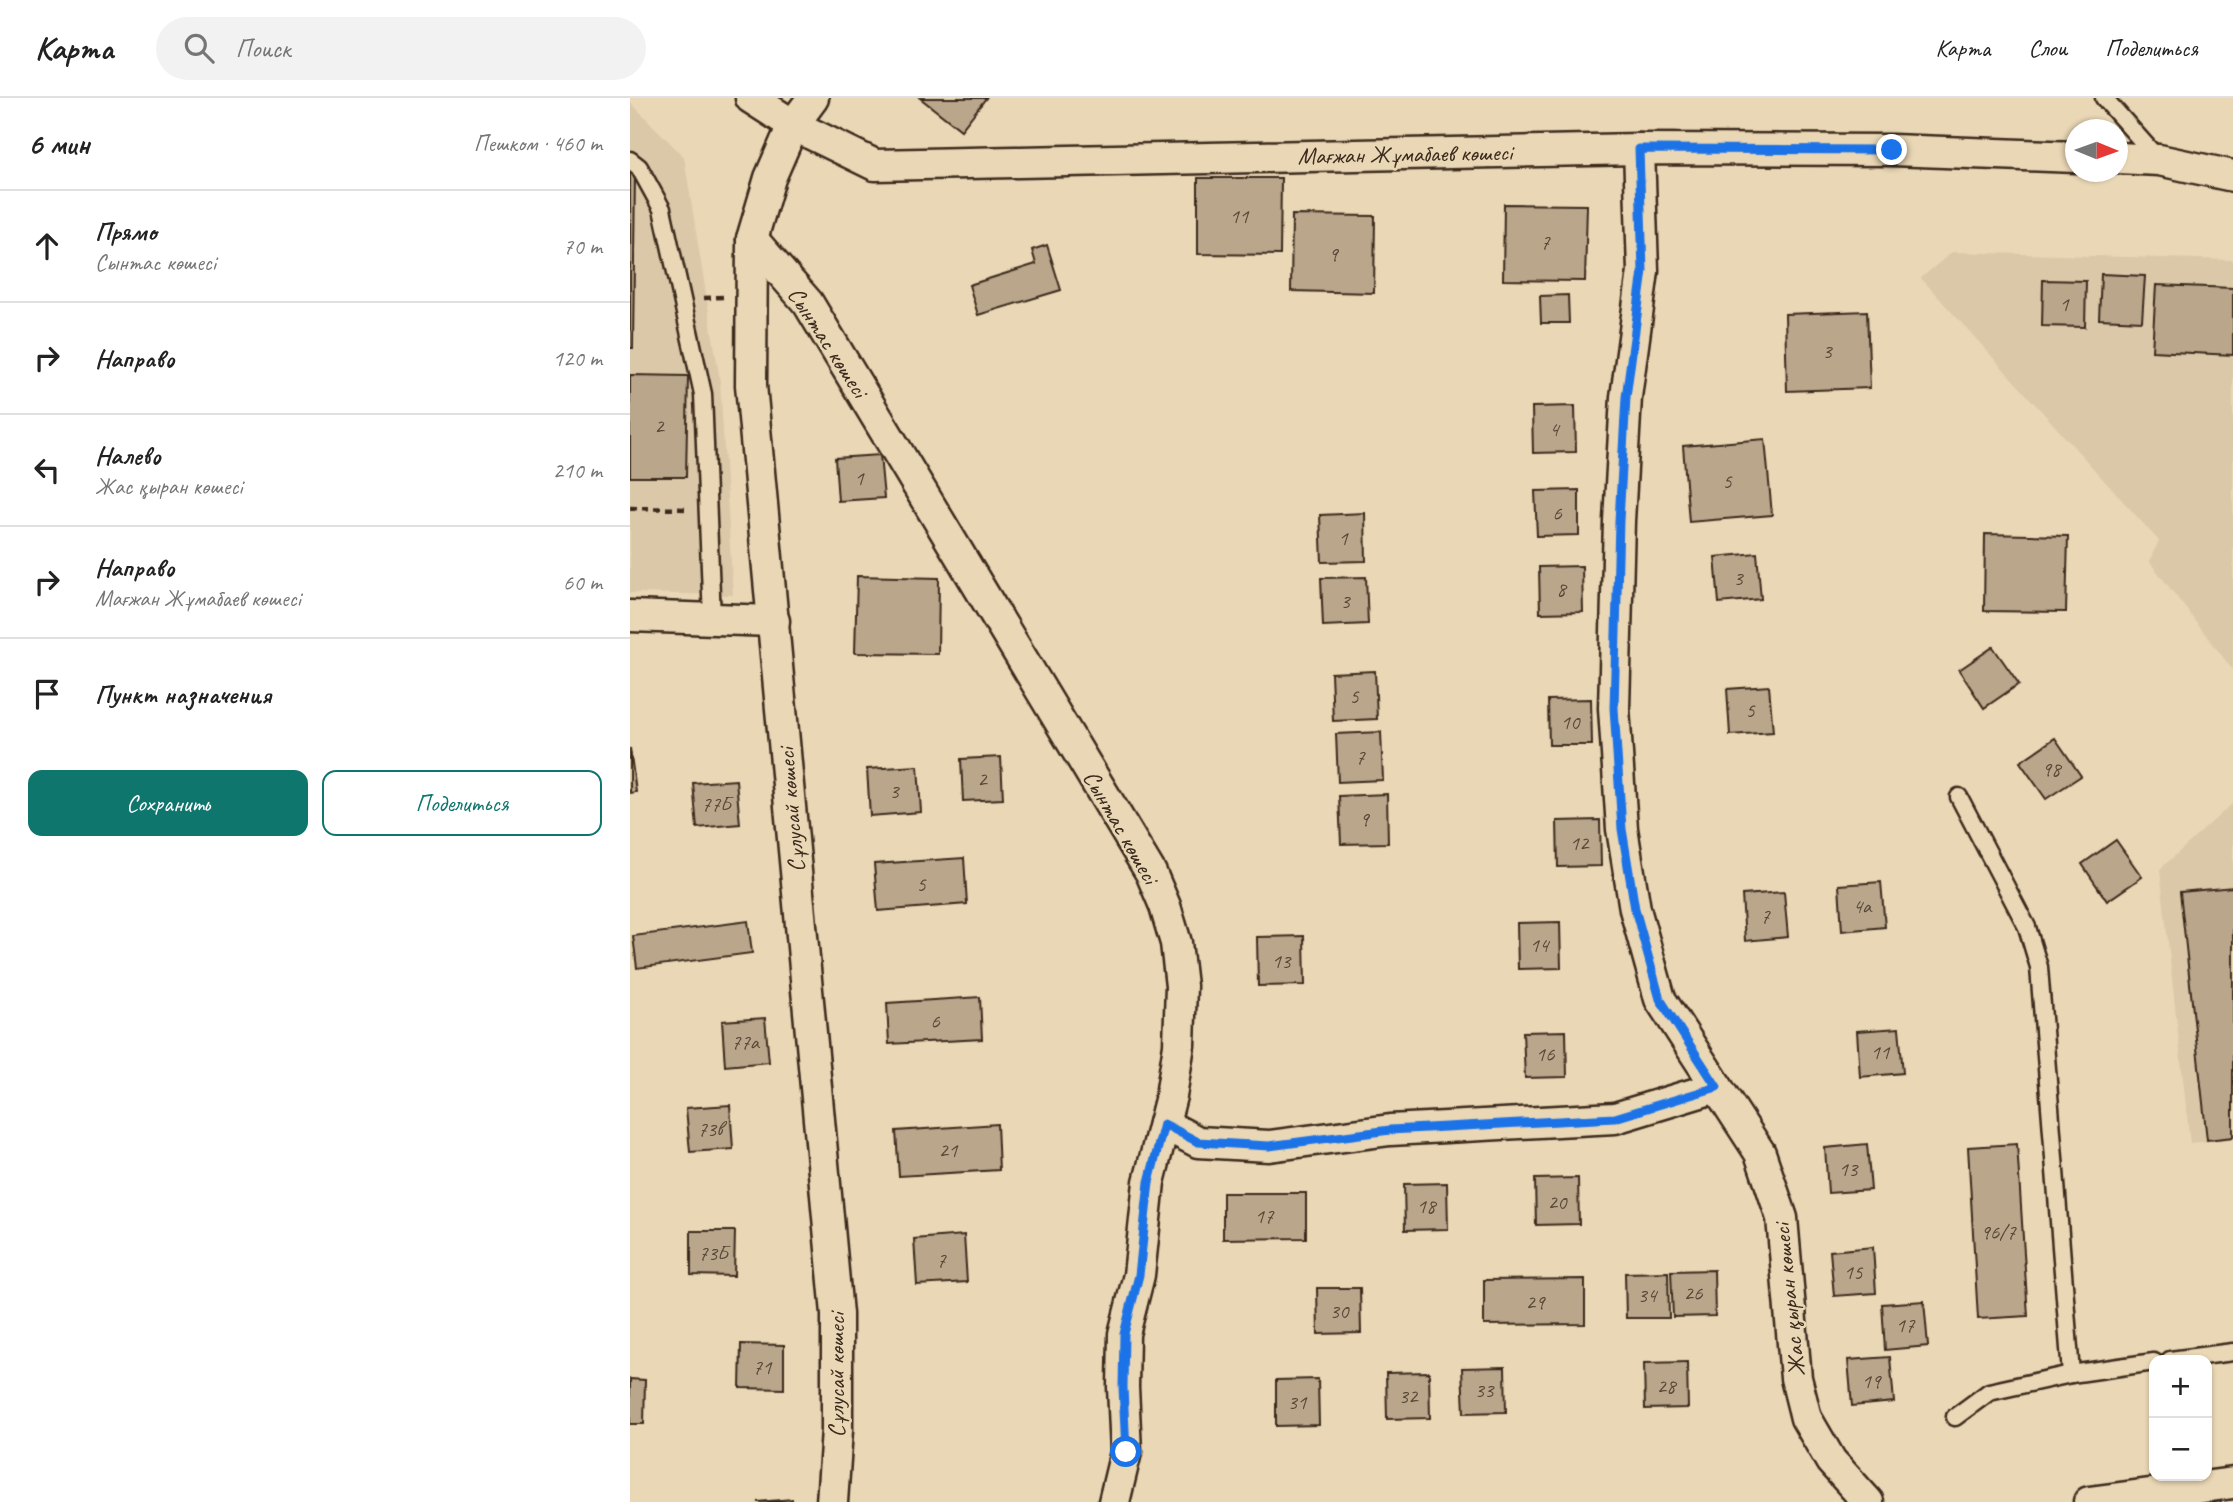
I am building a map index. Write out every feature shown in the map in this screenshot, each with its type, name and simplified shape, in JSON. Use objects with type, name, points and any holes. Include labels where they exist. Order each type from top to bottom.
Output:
[{"type":"street","name":"Мағжан Жұмабаев көшесі","points":[[751,98],[793,125],[875,165],[1639,149],[1892,150],[2065,157]]},
{"type":"street","name":"Сұлусай көшесі","points":[[813,98],[793,125],[770,178],[752,239],[751,385],[837,1314],[837,1430],[832,1502]]},
{"type":"street","name":"Жас қыран көшесі","points":[[1639,149],[1643,271],[1626,397],[1619,521],[1614,708],[1622,829],[1635,909],[1660,999],[1760,1153],[1782,1217],[1796,1378],[1806,1418],[1831,1461],[1868,1502]]},
{"type":"street","points":[[2128,158],[2159,160],[2233,176]]},
{"type":"street","name":"Сынтас көшесі","points":[[752,239],[808,303],[1150,873],[1165,906],[1176,943],[1181,986],[1179,1045],[1171,1096],[1149,1182],[1139,1275],[1124,1334],[1126,1452],[1114,1502]]},
{"type":"street","points":[[630,616],[774,621]]},
{"type":"street","points":[[1164,1124],[1198,1142],[1269,1146],[1390,1130],[1615,1118],[1717,1087]]},
{"type":"street","points":[[2090,1502],[2233,1483]]},
{"type":"lane","points":[[2104,98],[2159,160]]},
{"type":"lane","points":[[630,159],[639,167],[662,209],[703,394],[712,619]]},
{"type":"lane","points":[[1958,797],[2027,927],[2039,967],[2071,1374]]},
{"type":"lane","points":[[2209,1355],[2233,1352]]},
{"type":"lane","points":[[1955,1417],[1989,1392],[2071,1374],[2149,1363]]},
{"type":"path","points":[[682,299],[752,295]]},
{"type":"path","points":[[630,508],[707,509]]},
{"type":"shaded area","points":[[630,102],[684,157],[720,381],[733,595],[630,593]]},
{"type":"shaded area","points":[[1952,252],[2233,260],[2233,670],[2149,561],[2159,541],[1921,278]]},
{"type":"shaded area","points":[[2233,803],[2233,1139],[2190,1143],[2160,869]]},
{"type":"building","points":[[920,98],[986,98],[961,130]]},
{"type":"building","points":[[630,173],[635,173],[633,348],[630,348]]},
{"type":"building","points":[[1198,178],[1281,178],[1280,255],[1198,254]]},
{"type":"building","points":[[1504,204],[1587,205],[1585,281],[1503,280]]},
{"type":"building","points":[[1292,215],[1375,216],[1374,293],[1291,291]]},
{"type":"building","points":[[1047,245],[1061,290],[978,315],[969,285],[1036,264],[1032,250]]},
{"type":"building","points":[[2101,274],[2145,276],[2142,321],[2099,319]]},
{"type":"building","points":[[2043,280],[2086,281],[2085,327],[2042,326]]},
{"type":"building","points":[[2156,285],[2233,288],[2233,355],[2152,351]]},
{"type":"building","points":[[1568,295],[1569,323],[1541,323],[1540,296]]},
{"type":"building","points":[[1867,311],[1870,388],[1787,391],[1785,314]]},
{"type":"building","points":[[630,375],[688,376],[686,477],[630,477]]},
{"type":"building","points":[[1575,406],[1576,452],[1533,453],[1532,407]]},
{"type":"building","points":[[1765,439],[1772,515],[1689,522],[1683,446]]},
{"type":"building","points":[[880,455],[884,498],[838,501],[835,458]]},
{"type":"building","points":[[1579,490],[1579,535],[1537,536],[1535,491]]},
{"type":"building","points":[[1365,513],[1366,561],[1322,562],[1320,515]]},
{"type":"building","points":[[1985,534],[2068,536],[2066,612],[1984,611]]},
{"type":"building","points":[[1757,553],[1761,599],[1719,603],[1715,557]]},
{"type":"building","points":[[1582,566],[1583,612],[1540,613],[1539,567]]},
{"type":"building","points":[[857,576],[939,578],[938,654],[855,653]]},
{"type":"building","points":[[1366,577],[1368,624],[1323,626],[1321,578]]},
{"type":"building","points":[[1993,647],[2019,684],[1984,708],[1959,670]]},
{"type":"building","points":[[1375,671],[1377,719],[1333,721],[1331,673]]},
{"type":"building","points":[[1769,686],[1773,732],[1730,735],[1727,689]]},
{"type":"building","points":[[1591,699],[1592,745],[1549,745],[1548,700]]},
{"type":"building","points":[[1381,732],[1383,780],[1338,782],[1336,734]]},
{"type":"building","points":[[2055,738],[2081,776],[2046,799],[2020,762]]},
{"type":"building","points":[[630,748],[636,792],[630,793]]},
{"type":"building","points":[[1001,757],[1003,799],[963,801],[961,759]]},
{"type":"building","points":[[918,766],[921,812],[870,816],[867,769]]},
{"type":"building","points":[[736,780],[740,824],[697,828],[693,783]]},
{"type":"building","points":[[1387,794],[1388,843],[1341,844],[1339,796]]},
{"type":"building","points":[[1600,820],[1601,866],[1558,867],[1557,821]]},
{"type":"building","points":[[2116,840],[2142,877],[2107,901],[2082,864]]},
{"type":"building","points":[[964,858],[967,904],[878,911],[874,864]]},
{"type":"building","points":[[1881,882],[1885,927],[1842,931],[1839,885]]},
{"type":"building","points":[[2233,887],[2233,1137],[2207,1140],[2180,892]]},
{"type":"building","points":[[1784,892],[1788,937],[1745,941],[1742,895]]},
{"type":"building","points":[[748,921],[752,953],[637,968],[633,936]]},
{"type":"building","points":[[1560,922],[1561,968],[1518,969],[1517,923]]},
{"type":"building","points":[[1304,936],[1305,985],[1258,986],[1257,937]]},
{"type":"building","points":[[980,997],[982,1039],[889,1044],[887,1003]]},
{"type":"building","points":[[765,1018],[769,1062],[725,1066],[722,1021]]},
{"type":"building","points":[[1899,1028],[1903,1073],[1860,1077],[1857,1031]]},
{"type":"building","points":[[1566,1031],[1567,1077],[1525,1078],[1523,1032]]},
{"type":"building","points":[[730,1105],[733,1149],[690,1152],[686,1108]]},
{"type":"building","points":[[997,1124],[999,1170],[899,1176],[896,1131]]},
{"type":"building","points":[[1867,1144],[1871,1190],[1828,1193],[1825,1148]]},
{"type":"building","points":[[2017,1144],[2028,1316],[1978,1319],[1968,1147]]},
{"type":"building","points":[[1578,1178],[1579,1224],[1536,1225],[1535,1179]]},
{"type":"building","points":[[1447,1183],[1448,1229],[1405,1230],[1404,1184]]},
{"type":"building","points":[[1223,1193],[1306,1193],[1306,1238],[1223,1239]]},
{"type":"building","points":[[691,1231],[735,1231],[734,1276],[691,1275]]},
{"type":"building","points":[[964,1235],[967,1282],[917,1285],[914,1239]]},
{"type":"building","points":[[1873,1247],[1876,1293],[1834,1296],[1830,1251]]},
{"type":"building","points":[[1714,1270],[1715,1316],[1673,1317],[1671,1271]]},
{"type":"building","points":[[1668,1272],[1669,1318],[1626,1318],[1625,1273]]},
{"type":"building","points":[[1585,1279],[1585,1324],[1484,1325],[1484,1280]]},
{"type":"building","points":[[1317,1288],[1360,1288],[1361,1333],[1318,1334]]},
{"type":"building","points":[[1924,1301],[1928,1346],[1885,1350],[1882,1304]]},
{"type":"building","points":[[741,1344],[784,1345],[784,1389],[740,1388]]},
{"type":"building","points":[[1890,1357],[1894,1402],[1852,1406],[1848,1360]]},
{"type":"building","points":[[1687,1362],[1688,1408],[1645,1409],[1644,1363]]},
{"type":"building","points":[[1505,1367],[1506,1412],[1464,1413],[1462,1368]]},
{"type":"building","points":[[1429,1372],[1430,1418],[1387,1419],[1386,1373]]},
{"type":"building","points":[[630,1379],[645,1380],[644,1424],[630,1424]]},
{"type":"building","points":[[1318,1379],[1319,1425],[1276,1426],[1276,1380]]},
{"type":"building","points":[[792,1499],[792,1502],[757,1502]]},
{"type":"route","points":[[1126,1452],[1124,1334],[1139,1275],[1149,1182],[1164,1124],[1198,1142],[1269,1146],[1390,1130],[1615,1118],[1717,1087],[1660,999],[1635,909],[1622,829],[1614,708],[1619,521],[1626,397],[1643,271],[1639,149],[1892,150]]}]
